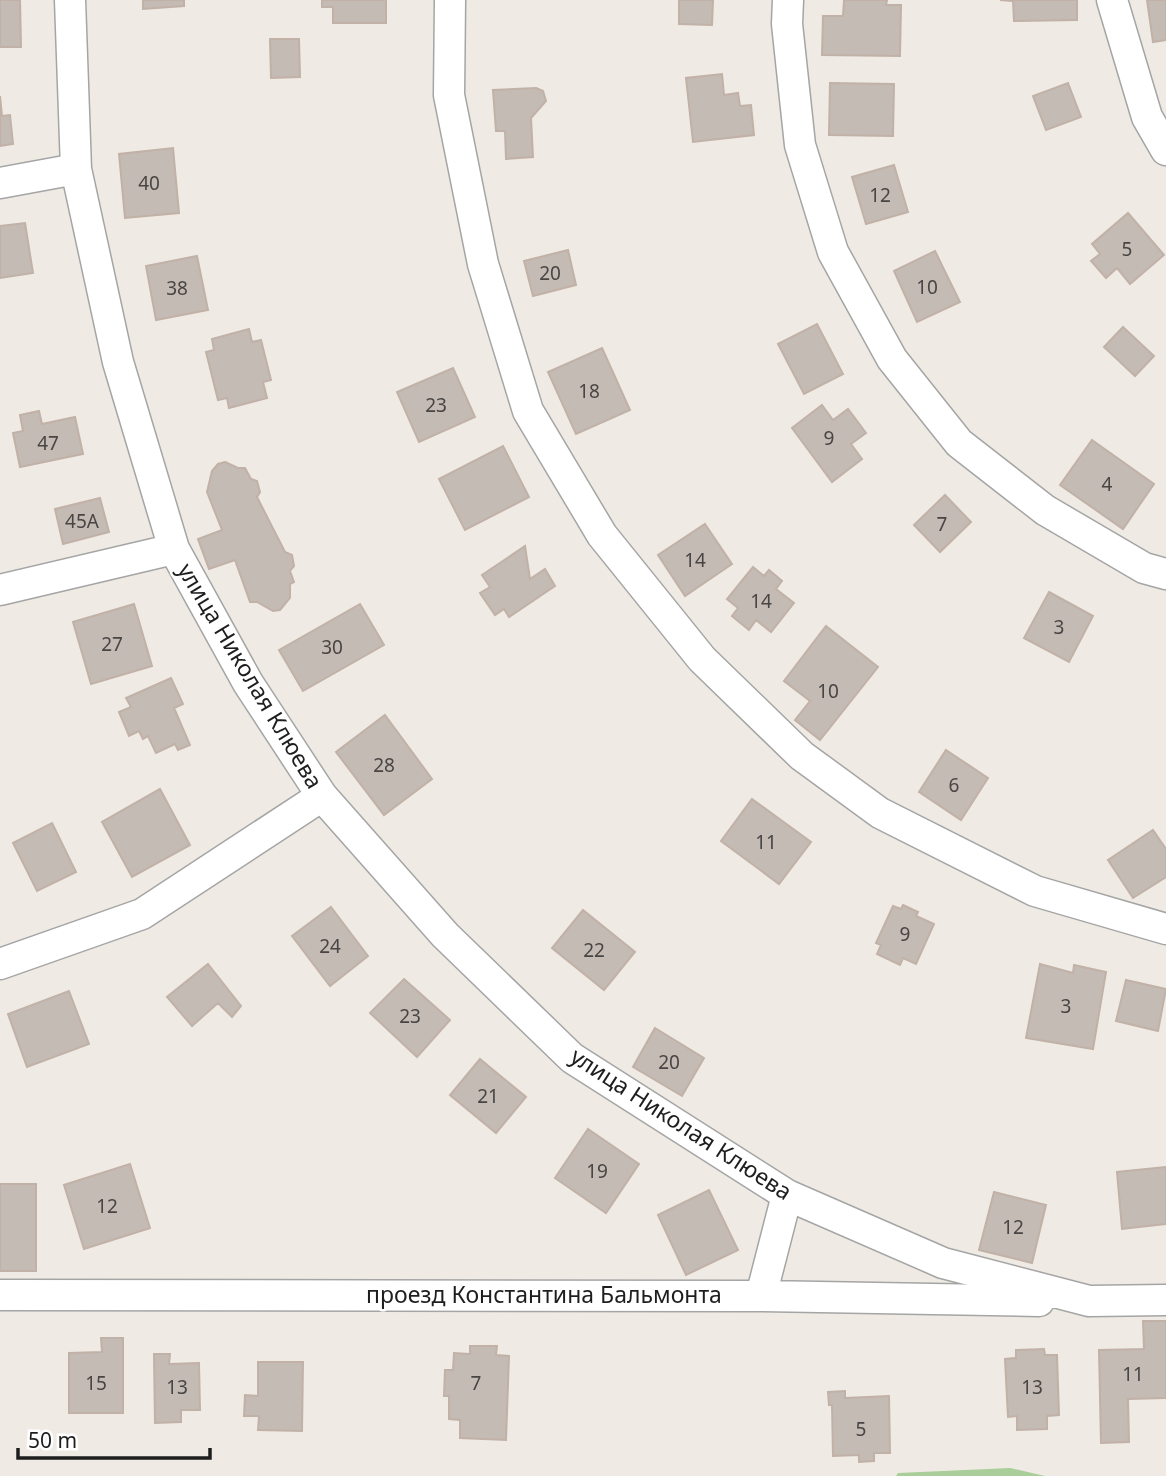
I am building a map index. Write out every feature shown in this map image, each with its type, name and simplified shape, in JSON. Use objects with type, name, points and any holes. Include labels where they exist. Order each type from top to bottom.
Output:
[{"type":"street","name":"улица Николая Клюева","points":[[70,0],[76,169],[118,362],[174,549],[248,683],[322,796],[445,935],[572,1058],[787,1195],[943,1263],[1089,1301],[1166,1300]]},
{"type":"street","points":[[450,0],[449,95],[483,264],[528,411],[601,535],[702,659],[802,757],[880,813],[1035,891],[1166,929]]},
{"type":"street","points":[[788,0],[787,24],[800,145],[833,253],[892,359],[959,443],[1045,510],[1144,568],[1166,574]]},
{"type":"street","points":[[1112,0],[1147,117],[1166,150]]},
{"type":"street","points":[[0,183],[76,169]]},
{"type":"street","name":"улица Николая Клюева","points":[[0,590],[174,549]]},
{"type":"street","points":[[0,964],[142,914],[322,796]]},
{"type":"street","points":[[761,1296],[787,1195]]},
{"type":"street","name":"проезд Константина Бальмонта","points":[[0,1295],[761,1296],[1089,1301]]},
{"type":"green space","points":[[1010,1468],[1045,1476],[896,1476],[898,1473]]},
{"type":"building","points":[[0,0],[20,0],[21,47],[0,47]]},
{"type":"building","points":[[143,0],[184,0],[184,6],[143,9]]},
{"type":"building","points":[[322,0],[386,0],[386,23],[333,23],[333,7],[322,7]]},
{"type":"building","points":[[679,0],[713,0],[712,25],[679,24]]},
{"type":"building","points":[[844,0],[887,0],[886,5],[901,5],[900,56],[822,55],[823,16],[843,16]]},
{"type":"building","points":[[1000,0],[1077,0],[1077,20],[1014,21],[1013,1]]},
{"type":"building","points":[[1147,0],[1166,0],[1166,40],[1153,42]]},
{"type":"building","points":[[270,39],[299,39],[300,77],[271,78]]},
{"type":"building","points":[[722,74],[724,95],[738,93],[740,106],[751,105],[754,135],[693,142],[686,78]]},
{"type":"building","points":[[830,83],[894,84],[893,136],[829,135]]},
{"type":"building","points":[[1068,83],[1081,117],[1046,130],[1033,96]]},
{"type":"building","points":[[536,88],[543,91],[546,101],[531,118],[533,157],[506,159],[505,131],[496,131],[493,90]]},
{"type":"building","points":[[0,96],[2,116],[10,115],[13,144],[0,146]]},
{"type":"building","points":[[173,148],[179,213],[125,218],[119,154]]},
{"type":"building","points":[[894,165],[908,212],[866,224],[852,177]]},
{"type":"building","points":[[1128,213],[1164,255],[1130,284],[1117,268],[1106,278],[1091,261],[1100,254],[1092,244]]},
{"type":"building","points":[[25,223],[33,273],[0,278],[0,226]]},
{"type":"building","points":[[568,250],[576,285],[533,296],[524,261]]},
{"type":"building","points":[[935,251],[960,302],[917,322],[894,271]]},
{"type":"building","points":[[197,256],[208,310],[156,320],[146,266]]},
{"type":"building","points":[[817,324],[843,374],[804,394],[778,344]]},
{"type":"building","points":[[1123,327],[1154,356],[1135,376],[1104,347]]},
{"type":"building","points":[[249,329],[252,342],[261,340],[271,380],[263,382],[267,398],[229,408],[227,398],[218,400],[206,352],[214,350],[212,339]]},
{"type":"building","points":[[602,348],[630,410],[576,434],[548,372]]},
{"type":"building","points":[[453,368],[475,417],[419,442],[397,392]]},
{"type":"building","points":[[822,405],[833,420],[848,409],[866,433],[851,444],[862,459],[832,482],[792,428]]},
{"type":"building","points":[[39,411],[42,424],[75,417],[83,454],[20,467],[13,433],[23,431],[20,415]]},
{"type":"building","points":[[1092,440],[1154,484],[1123,529],[1060,485]]},
{"type":"building","points":[[503,446],[529,497],[465,530],[439,479]]},
{"type":"building","points":[[225,462],[245,468],[251,479],[257,481],[260,492],[257,497],[285,552],[292,555],[294,566],[290,571],[294,582],[290,584],[290,598],[280,610],[273,611],[257,602],[250,602],[235,560],[209,569],[198,539],[222,530],[207,492],[212,471],[218,464]]},
{"type":"building","points":[[945,495],[971,522],[940,552],[914,525]]},
{"type":"building","points":[[100,498],[109,532],[63,544],[55,509]]},
{"type":"building","points":[[705,524],[732,564],[685,596],[658,555]]},
{"type":"building","points":[[525,546],[530,579],[545,569],[555,586],[509,617],[504,609],[495,615],[480,593],[490,587],[482,575]]},
{"type":"building","points":[[753,567],[764,576],[769,570],[782,581],[776,589],[794,603],[771,632],[756,620],[749,630],[732,616],[738,608],[727,599]]},
{"type":"building","points":[[1049,592],[1093,616],[1069,662],[1024,638]]},
{"type":"building","points":[[134,604],[152,666],[91,684],[73,622]]},
{"type":"building","points":[[360,604],[384,645],[303,691],[279,650]]},
{"type":"building","points":[[826,626],[878,667],[820,740],[795,720],[810,701],[784,681]]},
{"type":"building","points":[[171,678],[183,704],[174,708],[190,745],[178,750],[175,744],[156,753],[148,736],[143,739],[139,731],[129,736],[119,712],[131,707],[126,698]]},
{"type":"building","points":[[385,715],[432,779],[384,815],[336,752]]},
{"type":"building","points":[[946,750],[988,778],[961,820],[919,792]]},
{"type":"building","points":[[160,789],[190,845],[132,877],[102,822]]},
{"type":"building","points":[[752,799],[811,842],[779,884],[721,841]]},
{"type":"building","points":[[52,823],[76,872],[37,891],[13,843]]},
{"type":"building","points":[[1153,830],[1166,849],[1166,877],[1133,898],[1108,860]]},
{"type":"building","points":[[903,905],[918,912],[916,916],[934,924],[916,964],[903,958],[900,965],[877,954],[881,945],[876,943],[893,906],[901,909]]},
{"type":"building","points":[[331,907],[368,956],[330,986],[292,936]]},
{"type":"building","points":[[583,910],[635,952],[604,990],[552,948]]},
{"type":"building","points":[[208,964],[241,1006],[232,1017],[218,1003],[192,1026],[167,997]]},
{"type":"building","points":[[1040,964],[1073,973],[1074,965],[1106,972],[1093,1049],[1026,1038]]},
{"type":"building","points":[[404,979],[450,1020],[417,1057],[370,1013]]},
{"type":"building","points":[[1126,980],[1166,989],[1158,1031],[1116,1021]]},
{"type":"building","points":[[69,991],[89,1044],[27,1067],[8,1014]]},
{"type":"building","points":[[655,1028],[704,1058],[682,1096],[633,1067]]},
{"type":"building","points":[[480,1059],[526,1097],[496,1133],[450,1095]]},
{"type":"building","points":[[588,1129],[639,1164],[606,1213],[555,1178]]},
{"type":"building","points":[[130,1164],[150,1228],[84,1249],[64,1185]]},
{"type":"building","points":[[1166,1167],[1166,1224],[1122,1229],[1117,1172]]},
{"type":"building","points":[[0,1184],[36,1184],[36,1271],[0,1271]]},
{"type":"building","points":[[709,1190],[738,1250],[686,1275],[658,1215]]},
{"type":"building","points":[[994,1192],[1046,1205],[1032,1263],[979,1250]]},
{"type":"building","points":[[1143,1321],[1166,1321],[1166,1398],[1128,1399],[1129,1442],[1101,1443],[1099,1350],[1144,1349]]},
{"type":"building","points":[[101,1338],[123,1338],[123,1413],[69,1413],[69,1353],[102,1352]]},
{"type":"building","points":[[470,1346],[497,1346],[496,1355],[509,1356],[506,1440],[460,1438],[460,1420],[449,1419],[449,1396],[444,1396],[445,1370],[453,1370],[454,1353],[470,1354]]},
{"type":"building","points":[[1044,1349],[1045,1355],[1057,1355],[1059,1415],[1047,1416],[1047,1429],[1017,1430],[1017,1416],[1008,1417],[1005,1359],[1016,1358],[1016,1350]]},
{"type":"building","points":[[154,1354],[170,1354],[169,1364],[199,1363],[200,1410],[181,1410],[181,1422],[155,1423]]},
{"type":"building","points":[[258,1362],[303,1362],[302,1431],[258,1430],[259,1416],[244,1416],[245,1395],[258,1396]]},
{"type":"building","points":[[845,1391],[845,1398],[889,1396],[890,1453],[874,1453],[874,1461],[859,1462],[859,1455],[833,1456],[832,1405],[829,1405],[828,1392]]}]
